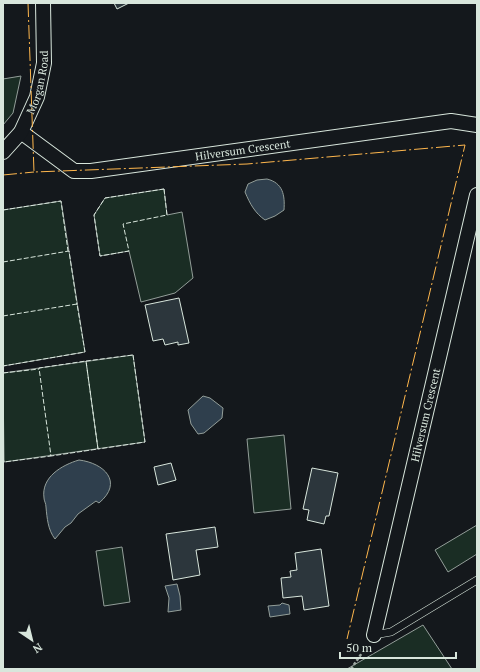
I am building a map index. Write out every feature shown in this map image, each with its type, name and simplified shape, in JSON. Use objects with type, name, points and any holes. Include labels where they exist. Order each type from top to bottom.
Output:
[{"type":"street","name":"Morgan Road","points":[[3,152],[21,132],[37,97],[44,63],[43,3]]},
{"type":"street","name":"Hilversum Crescent","points":[[21,132],[74,171],[91,171],[451,121],[477,125]]},
{"type":"street","name":"Hilversum Crescent","points":[[374,635],[477,195]]},
{"type":"lane","points":[[374,635],[392,632],[477,580]]},
{"type":"path","points":[[351,669],[374,635]]},
{"type":"green space","points":[[21,76],[13,113],[3,125],[3,79]]},
{"type":"green space","points":[[164,189],[167,215],[182,212],[193,278],[175,293],[141,302],[129,251],[100,256],[94,215],[105,198]]},
{"type":"green space","points":[[61,201],[85,352],[3,366],[3,210]]},
{"type":"green space","points":[[133,355],[145,442],[4,462],[3,373]]},
{"type":"green space","points":[[284,435],[291,509],[254,513],[247,439]]},
{"type":"green space","points":[[477,525],[477,554],[448,572],[435,550]]},
{"type":"green space","points":[[122,547],[130,602],[104,606],[96,551]]},
{"type":"green space","points":[[423,625],[452,669],[347,669]]},
{"type":"water","points":[[267,179],[277,183],[282,190],[284,210],[265,220],[253,208],[245,192],[248,184],[257,180]]},
{"type":"water","points":[[203,396],[210,398],[223,408],[222,418],[204,433],[198,434],[191,424],[188,410]]},
{"type":"water","points":[[79,460],[96,465],[103,469],[108,475],[110,488],[99,503],[96,501],[78,514],[55,539],[49,528],[47,520],[44,498],[46,484],[54,473],[66,465]]},
{"type":"water","points":[[177,584],[181,610],[168,612],[169,598],[165,586]]},
{"type":"water","points":[[282,603],[289,605],[290,614],[270,617],[268,606],[280,605]]},
{"type":"building","points":[[114,3],[129,3],[117,9]]},
{"type":"building","points":[[179,298],[189,343],[178,345],[178,342],[165,345],[163,339],[153,341],[145,305]]},
{"type":"building","points":[[171,463],[176,480],[158,485],[154,467]]},
{"type":"building","points":[[312,468],[338,473],[329,516],[326,516],[324,524],[307,520],[309,510],[303,509]]},
{"type":"building","points":[[215,527],[218,547],[196,550],[200,575],[173,580],[166,534]]},
{"type":"building","points":[[321,549],[329,606],[304,610],[302,596],[283,598],[281,578],[291,577],[290,571],[297,570],[295,553]]},
{"type":"fence","points":[[164,189],[167,215],[123,224],[129,251],[100,256],[94,215],[105,198],[164,189]]},
{"type":"fence","points":[[3,210],[61,201],[68,251]]},
{"type":"fence","points":[[3,262],[69,251],[76,304]]},
{"type":"fence","points":[[3,316],[77,304],[85,352],[3,366]]},
{"type":"fence","points":[[133,355],[145,442],[98,449],[86,361],[133,355]]},
{"type":"fence","points":[[86,361],[98,449],[51,456],[39,368],[86,361]]},
{"type":"fence","points":[[3,373],[39,369]]},
{"type":"fence","points":[[3,457],[4,462],[51,456],[50,454]]},
{"type":"power","points":[[28,3],[34,172],[247,164],[465,145],[347,639]]},
{"type":"power","points":[[3,175],[34,172]]}]
